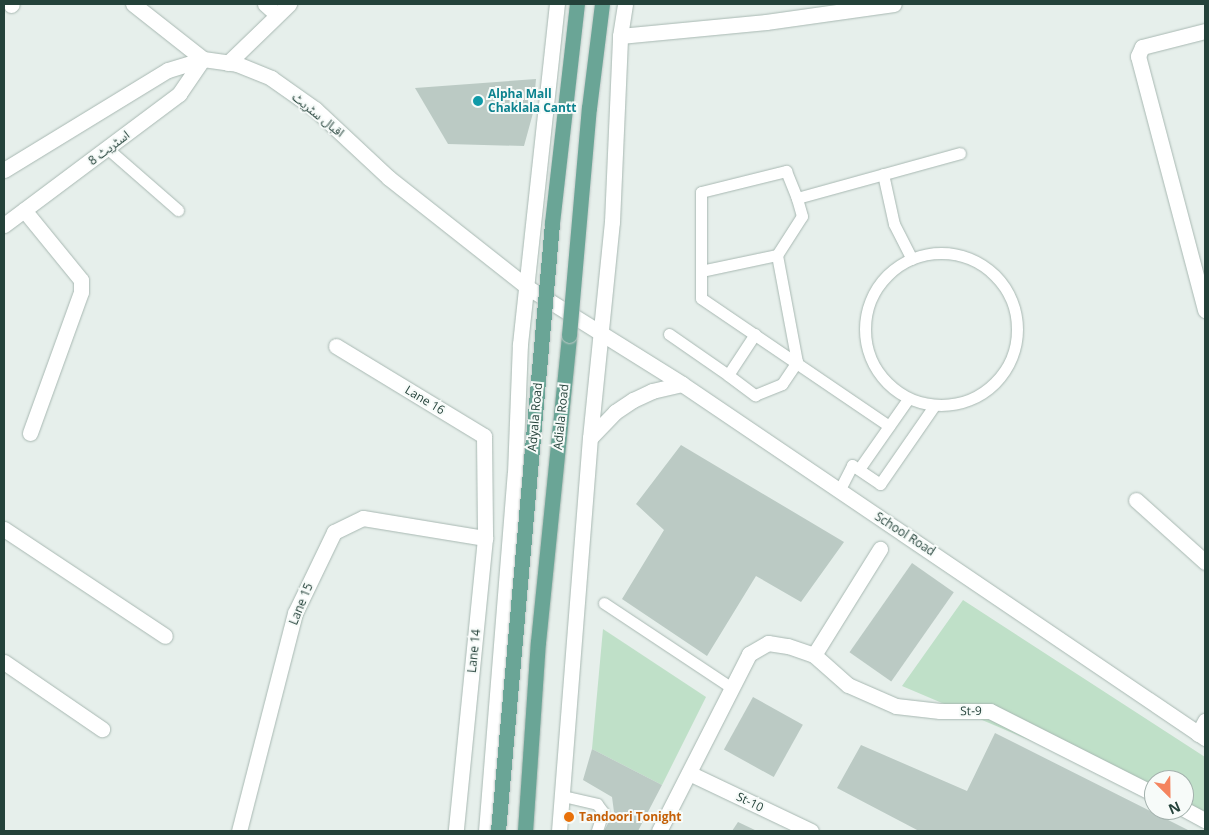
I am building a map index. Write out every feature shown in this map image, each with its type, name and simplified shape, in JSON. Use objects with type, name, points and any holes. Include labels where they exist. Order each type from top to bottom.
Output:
[{"type":"main road","name":"Adyala Road","points":[[498,831],[552,223],[577,4]]},
{"type":"main road","name":"Adiala Road","points":[[525,831],[538,642],[593,61],[602,4]]},
{"type":"street","points":[[133,4],[203,59]]},
{"type":"street","points":[[264,4],[276,14]]},
{"type":"street","points":[[228,63],[288,4]]},
{"type":"street","points":[[486,831],[515,473],[520,344],[557,4]]},
{"type":"street","points":[[559,831],[590,438],[612,222],[620,36],[625,4]]},
{"type":"street","points":[[620,36],[766,22],[894,4]]},
{"type":"street","points":[[1205,31],[1142,47],[1138,56],[1205,310]]},
{"type":"street","name":"اقبال سٹریٹ","points":[[4,170],[168,70],[203,59],[228,63],[271,78],[315,109],[390,178],[527,287],[601,335]]},
{"type":"street","name":"اسٹریٹ 8","points":[[4,224],[108,149],[179,94],[203,59]]},
{"type":"street","points":[[24,210],[81,280],[80,292],[30,433]]},
{"type":"street","name":"School Road","points":[[601,335],[682,384],[839,491],[1203,731]]},
{"type":"street","name":"Lane 16","points":[[336,346],[484,436],[486,470]]},
{"type":"street","points":[[590,438],[615,412],[633,400],[652,391],[682,384]]},
{"type":"street","name":"Lane 14","points":[[456,831],[485,538],[486,470]]},
{"type":"street","points":[[1136,500],[1205,562]]},
{"type":"street","name":"Lane 15","points":[[239,831],[295,613],[334,532],[363,518],[485,538]]},
{"type":"street","points":[[4,529],[166,636]]},
{"type":"street","points":[[659,831],[749,654],[768,643],[788,646],[814,655],[880,549]]},
{"type":"street","name":"St-9","points":[[814,655],[848,685],[896,706],[940,712],[990,711],[1144,789]]},
{"type":"street","points":[[4,662],[102,729]]},
{"type":"street","name":"St-10","points":[[689,773],[811,831]]},
{"type":"lane","points":[[108,149],[178,210]]},
{"type":"lane","points":[[797,198],[960,153]]},
{"type":"lane","points":[[669,334],[755,395],[782,384],[797,362],[778,255],[802,216],[786,171],[701,192],[701,298],[797,362],[889,426]]},
{"type":"lane","points":[[884,174],[894,224],[912,259]]},
{"type":"lane","points":[[948,253],[974,260],[996,275],[1011,297],[1018,323],[1016,349],[1004,373],[985,392],[961,403],[934,406],[908,399],[887,384],[871,362],[864,336],[867,309],[878,285],[898,266],[922,255],[948,253]]},
{"type":"lane","points":[[701,272],[778,255]]},
{"type":"lane","points":[[728,375],[755,334]]},
{"type":"lane","points":[[859,469],[908,399]]},
{"type":"lane","points":[[839,491],[852,465],[880,484],[934,406]]},
{"type":"lane","points":[[604,602],[732,688]]},
{"type":"lane","points":[[563,796],[597,804],[603,812],[598,831]]},
{"type":"green space","points":[[963,600],[1205,757],[1205,814],[1194,809],[1194,770],[1144,770],[1144,789],[902,686]]},
{"type":"green space","points":[[603,629],[706,697],[662,785],[592,749]]},
{"type":"building","name":"Alpha Mall Chaklala Cantt","points":[[536,79],[533,113],[524,146],[448,144],[415,88]]},
{"type":"building","points":[[681,445],[844,542],[801,602],[756,576],[707,656],[622,599],[664,530],[636,504]]},
{"type":"building","points":[[912,563],[954,592],[891,682],[849,652]]},
{"type":"building","points":[[753,697],[803,725],[774,777],[724,749]]},
{"type":"building","points":[[995,733],[1144,808],[1144,820],[1168,820],[1190,831],[919,831],[837,788],[861,745],[967,791]]},
{"type":"building","points":[[592,749],[662,785],[638,831],[604,831],[614,812],[612,797],[583,780]]},
{"type":"building","points":[[738,822],[757,831],[732,831]]},
{"type":"place","name":"Alpha Mall Chaklala Cantt","points":[[478,101]]},
{"type":"place","name":"Tandoori Tonight","points":[[569,817]]}]
